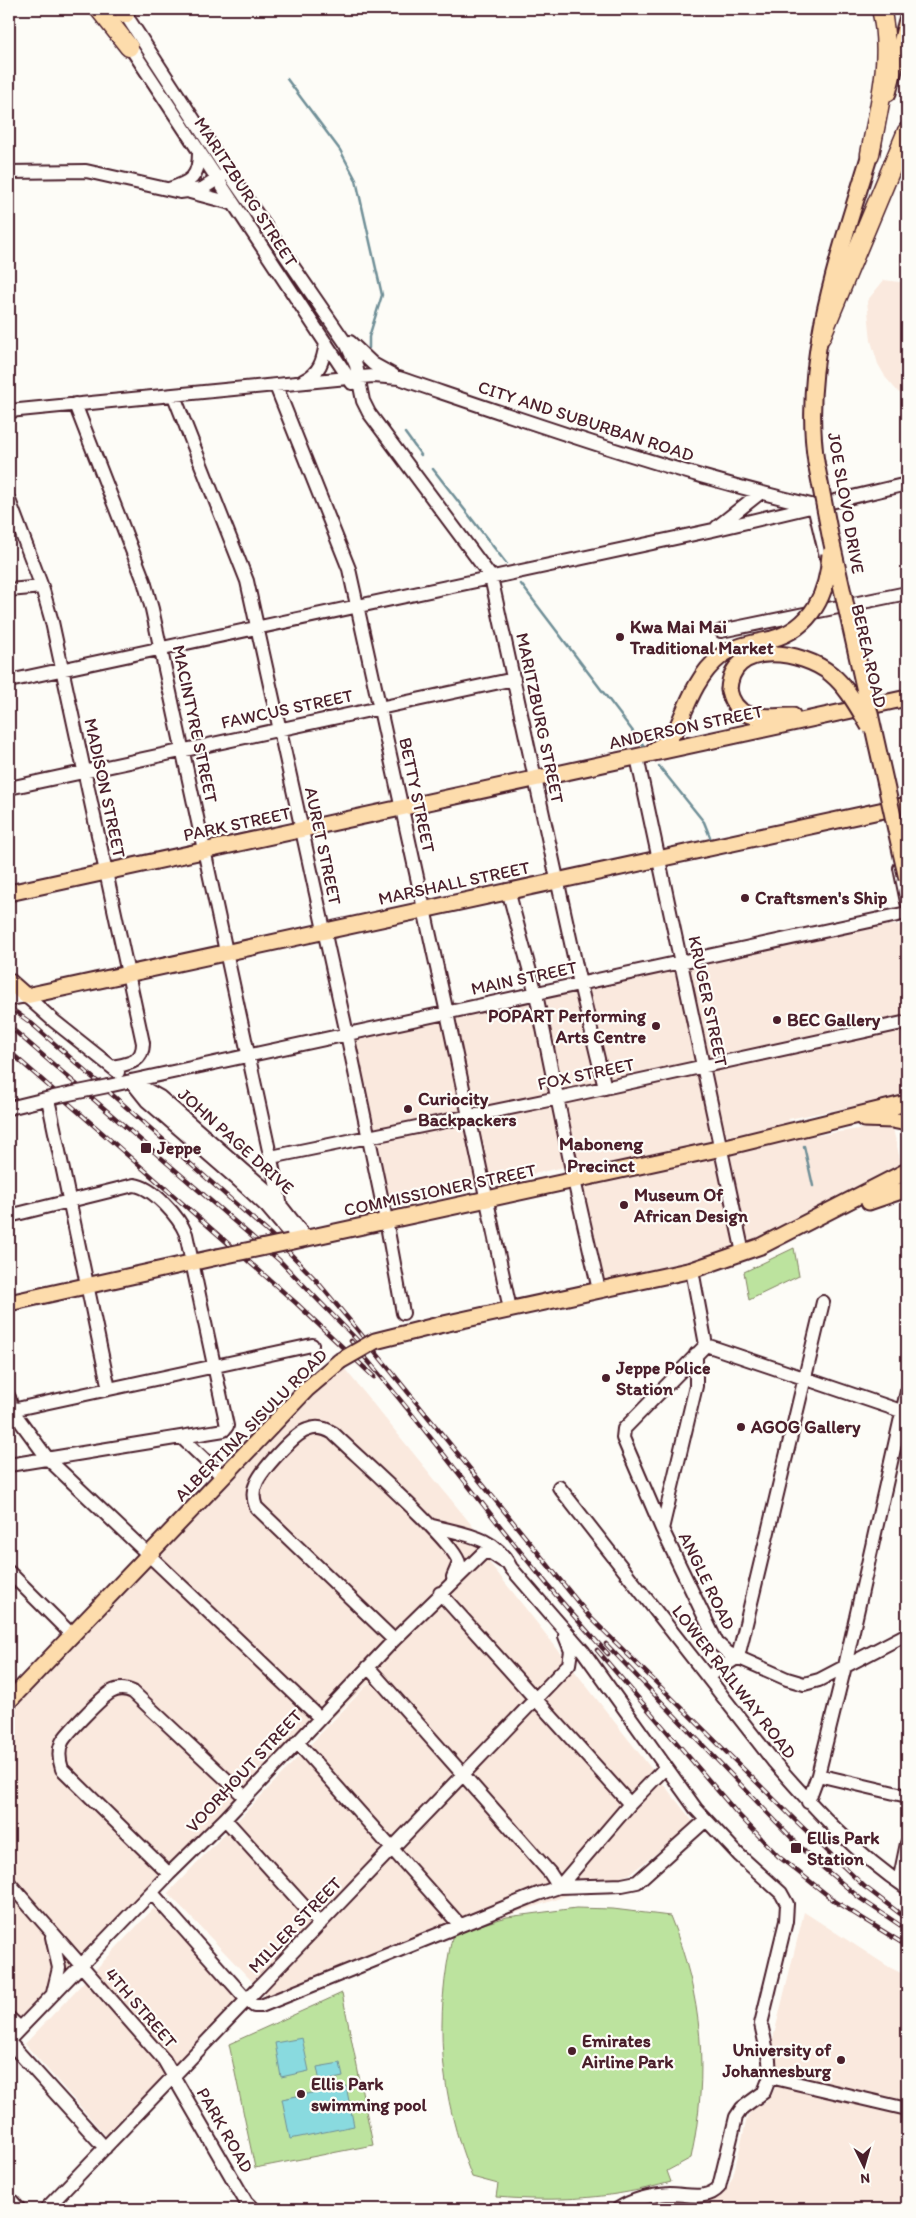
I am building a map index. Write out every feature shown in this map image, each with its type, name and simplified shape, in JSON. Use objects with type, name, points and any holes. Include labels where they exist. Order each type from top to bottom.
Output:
[{"type":"highway","points":[[99,9],[129,47]]},
{"type":"highway","points":[[870,154],[886,68],[886,41],[881,9]]},
{"type":"highway","points":[[821,338],[907,131]]},
{"type":"main road","name":"JOE SLOVO DRIVE","points":[[907,20],[834,279],[821,338],[812,395],[813,439],[830,535],[907,879]]},
{"type":"main road","points":[[641,756],[665,743],[678,728],[696,687],[713,663],[723,655],[743,645],[786,634],[796,628],[812,613],[824,593],[827,579],[830,535]]},
{"type":"main road","points":[[820,717],[746,715],[734,705],[729,690],[731,676],[737,668],[751,658],[777,653],[806,659],[830,673],[839,681],[850,694],[877,741]]},
{"type":"main road","name":"ANDERSON STREET","points":[[472,792],[535,780],[907,698]]},
{"type":"main road","name":"PARK STREET","points":[[9,892],[472,792]]},
{"type":"main road","name":"MARSHALL STREET","points":[[26,996],[907,804]]},
{"type":"main road","name":"JOHN PAGE DRIVE","points":[[9,980],[26,996]]},
{"type":"main road","name":"COMMISSIONER STREET","points":[[9,1303],[722,1148],[907,1103]]},
{"type":"main road","points":[[841,1119],[892,1120],[907,1124]]},
{"type":"main road","name":"ALBERTINA SISULU ROAD","points":[[9,1701],[307,1389],[340,1360],[375,1341],[510,1309],[692,1270],[743,1253],[762,1246],[907,1171]]},
{"type":"main road","name":"ALBERTINA SISULU ROAD","points":[[762,1246],[779,1244],[881,1196],[907,1189]]},
{"type":"street","name":"MARITZBURG STREET","points":[[107,9],[129,47],[231,203],[326,343],[353,378],[370,413],[491,577],[580,984],[605,1088]]},
{"type":"street","name":"MARITZBURG STREET","points":[[124,11],[228,172],[338,329],[351,352],[353,378]]},
{"type":"street","points":[[167,190],[186,183],[194,176],[199,167],[199,153]]},
{"type":"street","points":[[9,172],[86,171],[231,203]]},
{"type":"street","points":[[188,192],[202,189],[228,172]]},
{"type":"street","points":[[338,329],[369,361],[399,378]]},
{"type":"street","points":[[298,384],[315,374],[320,368],[326,343]]},
{"type":"street","name":"CITY AND SUBURBAN ROAD","points":[[9,411],[353,378],[399,378],[558,432],[760,493],[814,506]]},
{"type":"street","name":"BETTY STREET","points":[[276,386],[349,569],[510,1309]]},
{"type":"street","name":"AURET STREET","points":[[174,396],[244,568],[369,1137],[403,1314]]},
{"type":"street","name":"MACINTYRE STREET","points":[[75,404],[144,581],[250,1055],[281,1206]]},
{"type":"street","points":[[9,681],[713,530],[907,484]]},
{"type":"street","points":[[713,530],[760,493]]},
{"type":"street","name":"MADISON STREET","points":[[9,500],[42,587],[84,771],[143,1049],[140,1057],[134,1062],[112,1067]]},
{"type":"street","name":"BEREA ROAD","points":[[814,506],[907,902]]},
{"type":"street","points":[[9,590],[42,587]]},
{"type":"street","points":[[721,631],[907,593]]},
{"type":"street","name":"FAWCUS STREET","points":[[9,788],[380,706],[514,679]]},
{"type":"street","name":"KRUGER STREET","points":[[641,756],[681,962],[743,1253]]},
{"type":"street","points":[[508,890],[536,994],[574,1180],[599,1290]]},
{"type":"street","name":"MAIN STREET","points":[[127,1082],[907,913]]},
{"type":"street","name":"MARSHALL STREET","points":[[9,999],[26,996]]},
{"type":"street","name":"JOHN PAGE DRIVE","points":[[26,996],[112,1067],[146,1101],[267,1207],[297,1240]]},
{"type":"street","name":"FOX STREET","points":[[271,1157],[469,1117],[907,1022]]},
{"type":"street","points":[[9,1108],[127,1082]]},
{"type":"street","name":"JOHN PAGE DRIVE","points":[[127,1082],[160,1097],[263,1186],[281,1206],[297,1240]]},
{"type":"street","points":[[51,1098],[70,1202],[109,1388]]},
{"type":"street","points":[[9,1216],[134,1185],[141,1186],[178,1217],[186,1234],[193,1262],[226,1429],[9,1465]]},
{"type":"street","points":[[692,1270],[706,1345]]},
{"type":"street","points":[[708,1676],[738,1657],[823,1302]]},
{"type":"street","points":[[312,1345],[109,1388],[10,1403],[48,1459],[319,1717]]},
{"type":"street","points":[[662,1529],[696,1386],[696,1354],[706,1345]]},
{"type":"street","points":[[706,1345],[905,1412]]},
{"type":"street","name":"ANGLE ROAD","points":[[696,1354],[624,1429],[623,1438],[662,1529],[717,1642],[724,1651],[787,1679],[804,1684],[819,1680],[907,1634]]},
{"type":"street","points":[[808,1802],[818,1775],[845,1666],[905,1412],[907,1391]]},
{"type":"street","points":[[394,1640],[264,1516],[254,1501],[254,1489],[259,1477],[296,1437],[306,1430],[315,1428],[333,1433],[456,1553],[458,1559],[457,1569],[444,1590],[536,1700],[630,1804]]},
{"type":"street","points":[[181,1437],[223,1477]]},
{"type":"street","name":"LOWER RAILWAY ROAD","points":[[559,1487],[774,1762],[808,1802],[837,1831],[903,1885]]},
{"type":"street","points":[[429,1525],[491,1544],[502,1552],[511,1568],[558,1624],[570,1647],[571,1656],[569,1664],[581,1662],[587,1666],[653,1757],[664,1766]]},
{"type":"street","name":"VOORHOUT STREET","points":[[9,2041],[225,1818],[319,1717],[483,1553],[491,1553],[511,1568]]},
{"type":"street","points":[[9,1572],[72,1634]]},
{"type":"street","points":[[558,1624],[564,1628],[582,1651],[664,1766],[706,1820],[739,1855],[781,1893],[787,1904],[786,1921],[761,2024],[769,2060],[770,2077],[764,2092],[742,2108],[736,2118],[722,2178],[716,2190],[707,2195],[643,2198],[618,2209]]},
{"type":"street","name":"MILLER STREET","points":[[46,2209],[569,1664]]},
{"type":"street","points":[[368,1668],[463,1773],[550,1873],[559,1887]]},
{"type":"street","points":[[169,1874],[65,1774],[59,1756],[64,1740],[90,1711],[107,1694],[125,1689],[133,1692],[245,1797]]},
{"type":"street","points":[[296,1742],[393,1848],[459,1924]]},
{"type":"street","points":[[559,1887],[664,1766]]},
{"type":"street","points":[[818,1775],[907,1796]]},
{"type":"street","points":[[225,1818],[320,1924]]},
{"type":"street","points":[[152,1893],[254,2006],[268,2003],[459,1924],[559,1887],[622,1885],[637,1882],[706,1820]]},
{"type":"street","points":[[903,1885],[907,1843]]},
{"type":"street","name":"4TH STREET","points":[[9,1883],[164,2060],[174,2075]]},
{"type":"street","points":[[49,1930],[56,1947],[59,1968],[51,1997]]},
{"type":"street","points":[[9,2018],[20,2028]]},
{"type":"street","points":[[9,2041],[105,2148]]},
{"type":"street","name":"PARK ROAD","points":[[174,2075],[249,2207]]},
{"type":"street","points":[[770,2077],[907,2109]]},
{"type":"street","points":[[9,2198],[19,2209]]},
{"type":"shaded area","points":[[884,280],[907,283],[907,394],[899,393],[886,378],[878,364],[871,341],[867,301]]},
{"type":"shaded area","name":"Maboneng Precinct","points":[[907,924],[907,1096],[788,1119],[806,1137],[892,1124],[902,1169],[828,1206],[747,1242],[726,1133],[715,1136],[736,1250],[604,1283],[578,1164],[388,1206],[343,1041],[528,1001],[531,1007],[541,1005],[541,998],[575,991],[578,1001],[587,989],[673,969],[677,975],[687,965],[764,952],[883,926]]},
{"type":"shaded area","points":[[340,1363],[496,1555],[489,1562],[694,1823],[630,1874],[268,1998],[168,1893],[393,1658],[9,2042],[9,1705]]},
{"type":"shaded area","points":[[154,1908],[239,2000],[107,2137],[25,2044]]},
{"type":"shaded area","name":"University of Johannesburg","points":[[804,1912],[889,1967],[907,1976],[907,2209],[633,2209],[663,2200],[710,2200],[722,2194],[728,2187],[733,2176],[747,2118],[752,2109],[766,2102],[777,2085],[779,2075],[771,2047]]},
{"type":"green space","points":[[794,1248],[799,1276],[749,1300],[744,1272]]},
{"type":"green space","name":"Emirates Airline Park","points":[[576,1908],[613,1909],[670,1916],[690,1976],[700,2035],[700,2096],[691,2158],[667,2171],[671,2182],[649,2188],[584,2198],[496,2197],[498,2184],[472,2177],[452,2116],[446,2086],[442,2026],[443,1996],[453,1933],[507,1917]]},
{"type":"green space","name":"Ellis Park swimming pool","points":[[342,1993],[373,2145],[255,2168],[229,2044]]},
{"type":"water","points":[[302,2038],[309,2071],[281,2077],[275,2043]]},
{"type":"water","points":[[340,2063],[343,2077],[320,2082],[317,2067]]},
{"type":"water","points":[[346,2086],[354,2126],[290,2139],[282,2099]]},
{"type":"waterway","points":[[287,79],[340,150],[356,180],[382,295],[369,337],[369,348]]},
{"type":"waterway","points":[[405,433],[421,455]]},
{"type":"waterway","points":[[433,469],[506,563]]},
{"type":"waterway","points":[[521,584],[644,746]]},
{"type":"waterway","points":[[659,766],[704,822],[710,837]]},
{"type":"waterway","points":[[804,1146],[813,1186]]},
{"type":"railway","points":[[9,1007],[31,1023],[278,1241],[315,1279],[356,1328],[590,1617],[865,1887],[907,1919]]},
{"type":"railway","points":[[9,1026],[279,1260],[361,1344]]},
{"type":"railway","points":[[9,1051],[296,1303],[374,1377]]},
{"type":"railway","points":[[351,1341],[416,1419],[542,1578],[608,1654]]},
{"type":"railway","points":[[606,1644],[809,1856],[861,1899],[907,1930]]},
{"type":"railway","points":[[597,1650],[737,1813],[778,1856],[836,1902],[907,1946]]},
{"type":"place","name":"Kwa Mai Mai Traditional Market","points":[[620,637]]},
{"type":"place","name":"Craftsmen's Ship","points":[[745,898]]},
{"type":"place","name":"BEC Gallery","points":[[777,1020]]},
{"type":"place","name":"POPART Performing Arts Centre","points":[[656,1026]]},
{"type":"place","name":"Curiocity Backpackers","points":[[408,1109]]},
{"type":"place","name":"Jeppe","points":[[146,1148]]},
{"type":"place","name":"Museum Of African Design","points":[[624,1205]]},
{"type":"place","name":"Jeppe Police Station","points":[[606,1378]]},
{"type":"place","name":"AGOG Gallery","points":[[741,1427]]},
{"type":"place","name":"Ellis Park Station","points":[[796,1848]]},
{"type":"place","name":"Emirates Airline Park","points":[[572,2051]]},
{"type":"place","name":"University of Johannesburg","points":[[841,2060]]},
{"type":"place","name":"Ellis Park swimming pool","points":[[301,2094]]},
{"type":"district","name":"Maboneng Precinct","points":[[601,1154]]}]
